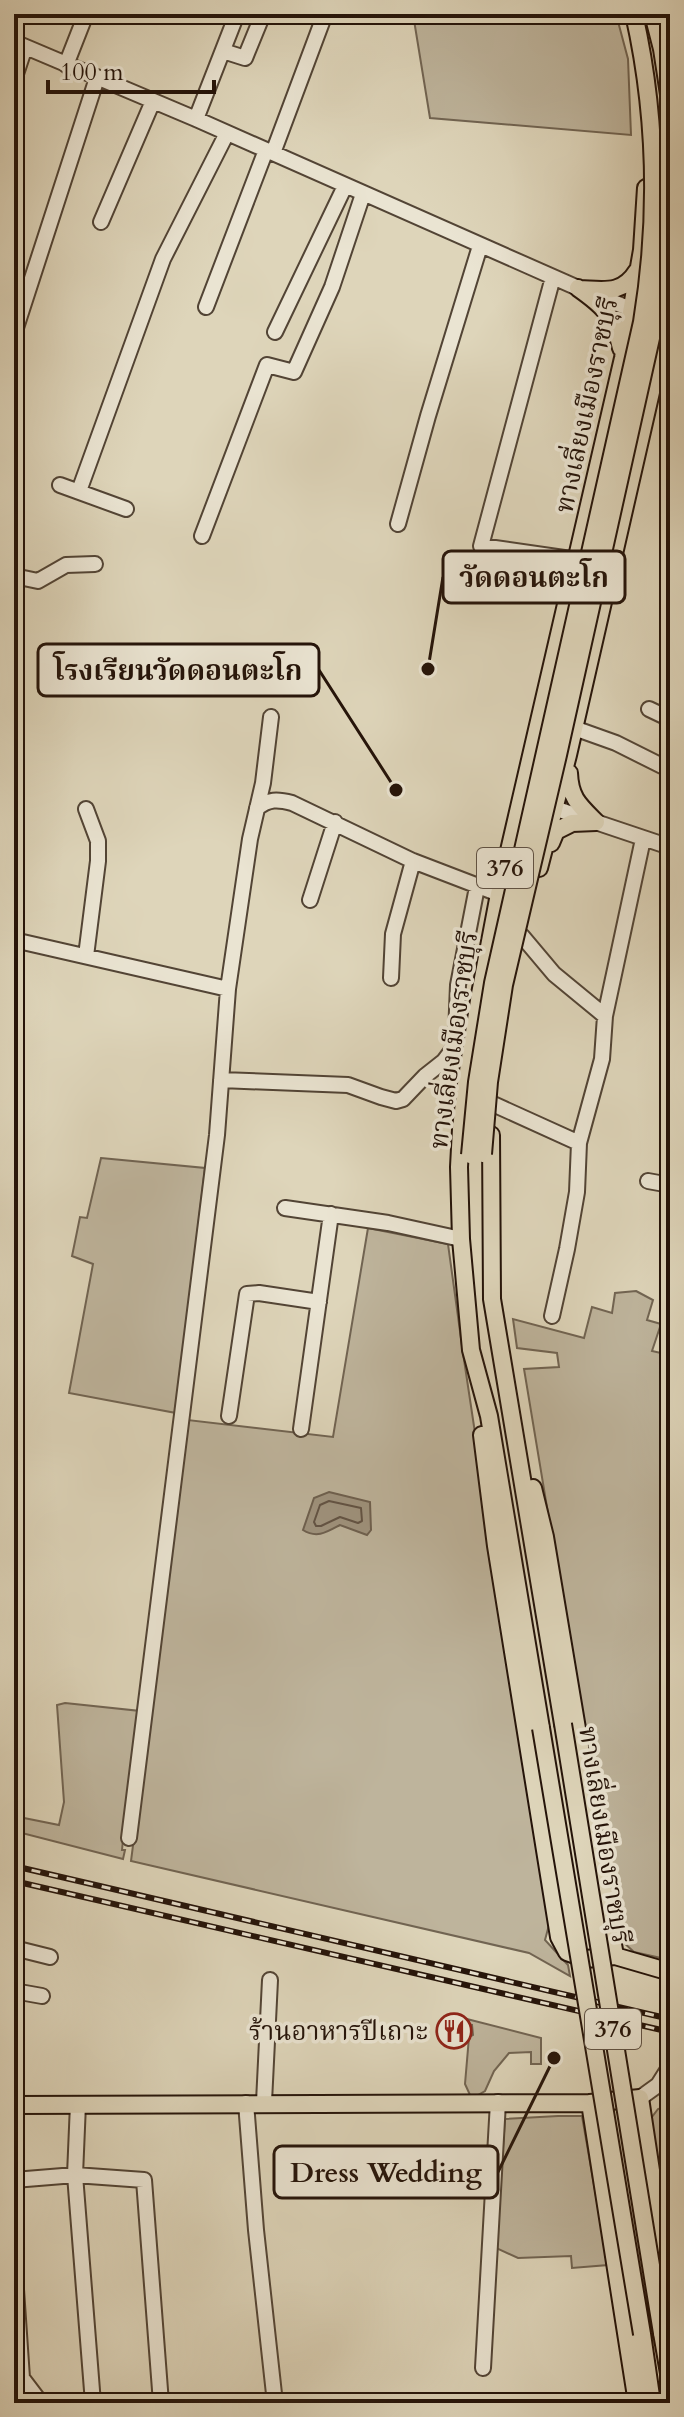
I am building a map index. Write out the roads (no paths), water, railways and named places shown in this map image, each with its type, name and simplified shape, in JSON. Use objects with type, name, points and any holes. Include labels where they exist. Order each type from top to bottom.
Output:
[{"type":"main road","name":"ทางเลี่ยงเมืองราชบุรี","points":[[489,1416],[471,1350],[461,1239],[459,1167],[466,1084],[499,894],[623,358],[638,268],[646,194],[643,117],[626,14]]},
{"type":"main road","name":"ทางเลี่ยงเมืองราชบุรี","points":[[634,14],[644,58],[654,160],[648,288],[493,983],[479,1060],[472,1260],[489,1416],[652,2403]]},
{"type":"main road","name":"ทางเลี่ยงเมืองราชบุรี","points":[[645,14],[662,109],[665,160],[664,240],[653,329],[504,985],[476,1155],[501,1358],[670,2379]]},
{"type":"main road","points":[[653,14],[670,101]]},
{"type":"main road","points":[[578,288],[622,288],[638,268]]},
{"type":"main road","points":[[578,288],[612,317],[623,358]]},
{"type":"main road","name":"ทางเลี่ยงเมืองราชบุรี","points":[[492,1299],[490,1188],[493,1104],[506,1008],[665,352],[669,318]]},
{"type":"main road","points":[[568,755],[570,791],[596,822]]},
{"type":"main road","points":[[539,869],[556,831],[572,823],[596,822]]},
{"type":"main road","points":[[471,1350],[496,1546],[559,1937],[567,1952],[586,1959],[615,1956],[670,1972]]},
{"type":"main road","points":[[501,1358],[545,1537],[615,1956]]},
{"type":"main road","points":[[14,2105],[590,2103],[640,2098],[670,2296]]},
{"type":"main road","points":[[590,2103],[637,2403]]},
{"type":"street","points":[[66,65],[86,14]]},
{"type":"street","points":[[196,119],[237,14]]},
{"type":"street","points":[[223,51],[245,58],[263,14]]},
{"type":"street","points":[[206,307],[325,14]]},
{"type":"street","points":[[14,80],[20,44],[578,288],[631,310],[669,318]]},
{"type":"street","points":[[14,334],[97,78]]},
{"type":"street","points":[[101,222],[153,101]]},
{"type":"street","points":[[79,491],[163,259],[227,133]]},
{"type":"street","points":[[275,332],[345,186]]},
{"type":"street","points":[[202,536],[267,365],[294,372],[332,287],[363,194]]},
{"type":"street","points":[[398,524],[480,246]]},
{"type":"street","points":[[553,277],[481,546],[578,560]]},
{"type":"street","points":[[60,485],[126,509]]},
{"type":"street","points":[[14,576],[38,581],[66,565],[95,564]]},
{"type":"street","points":[[649,709],[670,719]]},
{"type":"street","points":[[129,1838],[217,1135],[228,989],[271,717]]},
{"type":"street","points":[[574,728],[616,743],[662,766]]},
{"type":"street","points":[[522,797],[670,847]]},
{"type":"street","points":[[257,808],[267,801],[278,799],[292,803],[413,861],[499,894]]},
{"type":"street","points":[[86,809],[98,841],[98,861],[86,956]]},
{"type":"street","points":[[310,900],[335,822]]},
{"type":"street","points":[[552,1316],[577,1192],[579,1143],[602,1059],[605,1016],[643,839]]},
{"type":"street","points":[[391,978],[393,934],[413,861]]},
{"type":"street","points":[[221,1080],[348,1085],[396,1101],[403,1099],[453,1049],[458,985],[477,887]]},
{"type":"street","points":[[522,936],[554,974],[605,1016]]},
{"type":"street","points":[[14,940],[228,989]]},
{"type":"street","points":[[493,1104],[579,1143]]},
{"type":"street","points":[[648,1181],[670,1185]]},
{"type":"street","points":[[285,1208],[388,1223],[461,1239]]},
{"type":"street","points":[[301,1429],[331,1214]]},
{"type":"street","points":[[229,1416],[247,1294],[319,1302]]},
{"type":"street","points":[[14,1948],[50,1957]]},
{"type":"street","points":[[264,2102],[270,1980]]},
{"type":"street","points":[[14,1991],[42,1996]]},
{"type":"street","points":[[640,2098],[664,2089],[670,2066]]},
{"type":"street","points":[[483,2368],[498,2102]]},
{"type":"street","points":[[246,2103],[275,2403]]},
{"type":"street","points":[[78,2104],[75,2175],[93,2403]]},
{"type":"street","points":[[14,2180],[75,2175],[144,2180],[161,2403]]},
{"type":"street","points":[[14,2260],[22,2378],[41,2403]]},
{"type":"street","points":[[14,2399],[20,2403]]},
{"type":"water","points":[[329,1492],[370,1502],[371,1530],[367,1535],[340,1525],[317,1534],[303,1530],[314,1498]]},
{"type":"railway","points":[[14,1866],[670,2019]]},
{"type":"railway","points":[[14,1881],[670,2032]]},
{"type":"place","name":"วัดดอนตะโก","points":[[428,669]]},
{"type":"place","name":"โรงเรียนวัดดอนตะโก","points":[[396,790]]},
{"type":"place","name":"ร้านอาหารปีเถาะ","points":[[454,2031]]},
{"type":"place","name":"Dress Wedding","points":[[554,2058]]}]
